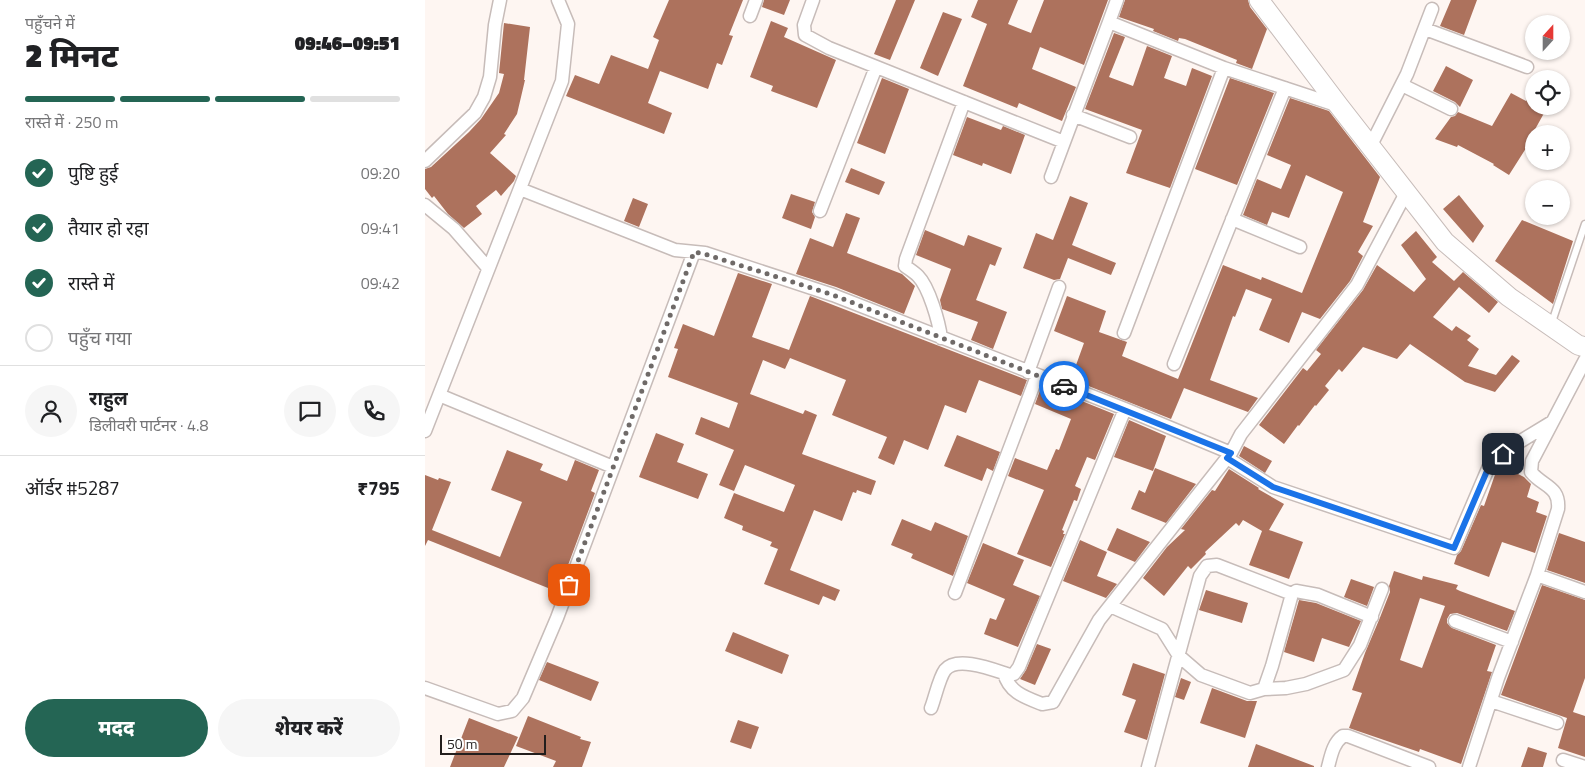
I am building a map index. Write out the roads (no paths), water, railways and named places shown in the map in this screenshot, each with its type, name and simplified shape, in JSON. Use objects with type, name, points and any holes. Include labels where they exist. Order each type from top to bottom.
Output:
[{"type":"street","points":[[425,161],[475,113],[484,97],[490,77],[495,24],[500,0]]},
{"type":"street","points":[[425,430],[562,81],[568,24],[558,0]]},
{"type":"street","points":[[751,16],[756,0]]},
{"type":"street","points":[[813,0],[804,25],[805,35],[829,48],[1064,142]]},
{"type":"street","points":[[1051,177],[1117,0]]},
{"type":"street","points":[[1259,0],[1445,242],[1509,297],[1578,345],[1585,347]]},
{"type":"street","points":[[1371,145],[1402,84],[1432,9]]},
{"type":"street","points":[[1109,22],[1225,68],[1339,106]]},
{"type":"street","points":[[1425,29],[1527,67]]},
{"type":"street","points":[[820,211],[876,67]]},
{"type":"street","points":[[1124,333],[1225,68]]},
{"type":"street","points":[[1402,84],[1451,109]]},
{"type":"street","points":[[1174,364],[1285,88]]},
{"type":"street","points":[[941,338],[939,325],[927,290],[919,276],[905,266],[905,258],[963,102]]},
{"type":"street","points":[[1073,115],[1130,137]]},
{"type":"street","points":[[520,189],[675,250],[705,254],[833,295],[1125,409],[1229,456],[1273,487],[1454,548],[1490,464],[1516,444],[1552,422]]},
{"type":"street","points":[[1003,673],[1006,683],[1011,689],[1042,704],[1053,702],[1099,620],[1229,456],[1241,434],[1357,285],[1407,191]]},
{"type":"street","points":[[425,205],[454,229],[488,268]]},
{"type":"street","points":[[1232,219],[1300,247]]},
{"type":"street","points":[[425,688],[498,714],[512,710],[523,698],[557,618],[694,252]]},
{"type":"street","points":[[955,593],[1033,374],[1059,287]]},
{"type":"street","points":[[1469,767],[1559,510],[1559,500],[1555,491],[1536,478],[1531,472],[1530,466],[1585,360]]},
{"type":"street","points":[[439,395],[613,467]]},
{"type":"street","points":[[931,708],[944,671],[951,664],[962,663],[1010,675],[1014,674],[1019,668],[1125,409]]},
{"type":"street","points":[[1148,767],[1200,576],[1207,566],[1217,566],[1292,594]]},
{"type":"street","points":[[1537,575],[1585,592]]},
{"type":"street","points":[[1110,606],[1163,629],[1179,656],[1201,675],[1250,693],[1264,689],[1286,688],[1306,684],[1344,670],[1360,645],[1382,589]]},
{"type":"street","points":[[1264,689],[1292,594],[1296,591],[1318,595],[1372,617]]},
{"type":"street","points":[[1455,621],[1512,642]]},
{"type":"street","points":[[1491,701],[1557,723]]},
{"type":"street","points":[[1328,767],[1338,740],[1343,736],[1348,736],[1429,767]]},
{"type":"street","points":[[1563,760],[1585,766]]},
{"type":"lane","points":[[1551,326],[1585,224]]}]
